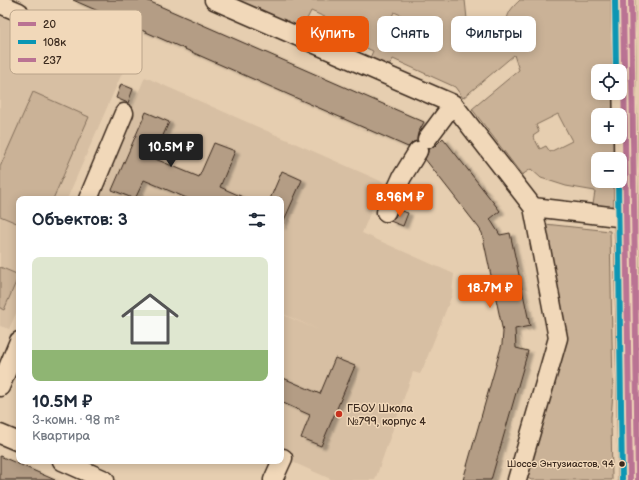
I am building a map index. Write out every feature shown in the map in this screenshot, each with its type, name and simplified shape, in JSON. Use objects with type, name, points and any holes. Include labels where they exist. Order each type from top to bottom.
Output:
[{"type":"main road","points":[[623,0],[630,480]]},
{"type":"lane","points":[[214,0],[453,104],[533,207],[558,338],[517,480]]},
{"type":"lane","points":[[0,4],[14,10]]},
{"type":"lane","points":[[386,212],[402,177],[422,145],[453,104]]},
{"type":"lane","points":[[89,196],[124,113]]},
{"type":"lane","points":[[533,207],[626,218]]},
{"type":"lane","points":[[0,387],[16,348]]},
{"type":"lane","points":[[0,434],[16,441]]},
{"type":"lane","points":[[69,464],[105,480]]},
{"type":"lane","points":[[273,480],[280,464]]},
{"type":"shaded area","points":[[238,0],[465,0],[467,16],[451,16],[451,52],[536,52],[536,16],[508,16],[512,8],[520,0],[612,0],[613,64],[591,64],[591,100],[613,100],[614,108],[591,108],[591,144],[614,144],[614,152],[591,152],[591,188],[615,188],[615,209],[593,205],[595,191],[566,186],[541,178],[531,169],[522,175],[472,109],[519,70],[514,55],[463,98],[455,87],[393,59],[389,66],[370,58],[373,51],[369,49],[369,16],[322,16],[311,11],[308,16],[296,16],[296,25]],"holes":[[[558,114],[572,141],[550,152],[546,146],[540,149],[533,136],[539,132],[536,125]]]},
{"type":"shaded area","points":[[0,16],[10,20],[10,74],[122,74],[68,196],[16,196],[16,314],[9,329],[0,326]]},
{"type":"shaded area","points":[[145,77],[383,182],[362,233],[454,274],[452,295],[420,374],[413,372],[375,480],[333,480],[284,458],[284,315],[319,330],[284,314],[284,196],[94,196]]},
{"type":"shaded area","points":[[33,92],[89,117],[54,196],[16,196],[16,223],[0,216],[0,167]]},
{"type":"shaded area","points":[[545,224],[610,231],[613,393],[611,418],[612,480],[532,480],[527,478],[566,340]]},
{"type":"shaded area","points":[[0,267],[16,274],[16,282],[4,310],[0,308]]},
{"type":"building","points":[[73,0],[146,0],[424,122],[418,133],[417,141],[413,142],[408,147],[142,30],[142,10],[96,10]]},
{"type":"building","points":[[121,84],[133,89],[128,103],[116,98]]},
{"type":"building","points":[[146,112],[169,122],[153,158],[199,177],[214,143],[235,151],[220,187],[240,196],[182,196],[144,180],[136,196],[127,196],[112,190]]},
{"type":"building","points":[[443,138],[500,211],[490,219],[500,235],[510,233],[530,326],[515,329],[516,348],[528,351],[491,480],[463,480],[502,344],[503,332],[482,233],[425,159],[428,149],[435,146]]},
{"type":"building","points":[[282,171],[302,180],[284,220],[284,196],[271,196]]},
{"type":"building","points":[[398,210],[408,213],[403,226],[390,221],[395,217]]},
{"type":"building","points":[[335,358],[355,366],[321,446],[301,438],[310,415],[284,403],[284,378],[320,394]]},
{"type":"building","points":[[0,456],[55,480],[0,480]]},
{"type":"transit line","name":"108к","points":[[615,0],[616,64]]},
{"type":"transit line","name":"20","points":[[623,0],[630,480]]},
{"type":"transit line","name":"237","points":[[631,0],[638,480]]},
{"type":"transit line","name":"108к","points":[[618,188],[622,480]]},
{"type":"place","name":"ГБОУ Школа №799, корпус 4","points":[[339,414]]},
{"type":"place","name":"Шоссе Энтузиастов, 94","points":[[622,464]]}]
